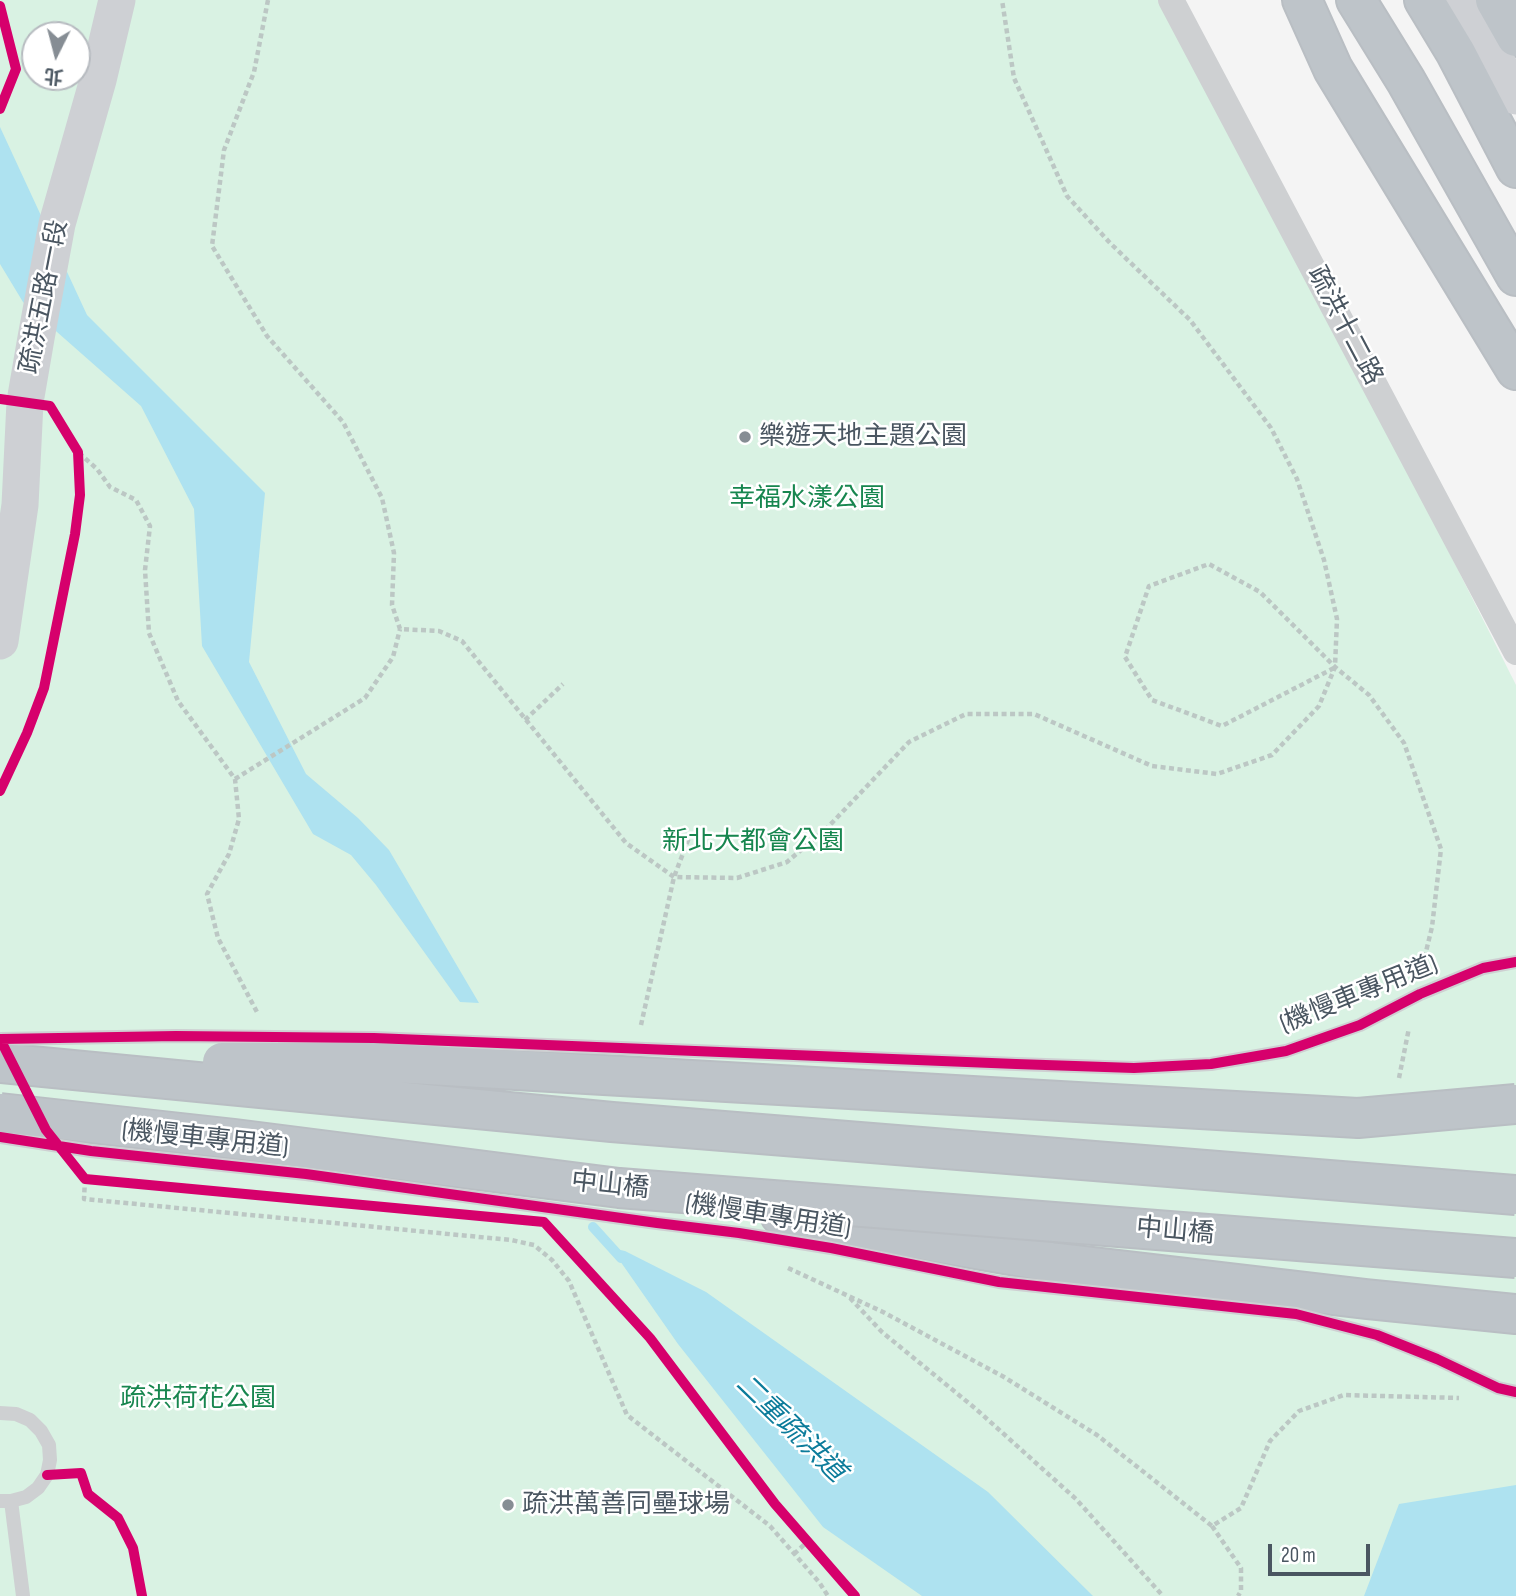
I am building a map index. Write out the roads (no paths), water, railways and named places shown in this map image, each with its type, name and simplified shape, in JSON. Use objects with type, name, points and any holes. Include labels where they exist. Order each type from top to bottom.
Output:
[{"type":"highway","points":[[1302,0],[1334,69],[1516,370]]},
{"type":"highway","points":[[1356,0],[1406,82],[1516,276]]},
{"type":"highway","points":[[1381,0],[1516,233]]},
{"type":"highway","points":[[1424,0],[1456,53],[1516,168]]},
{"type":"highway","points":[[1494,0],[1516,37]]},
{"type":"highway","points":[[0,1061],[376,1062],[1358,1118],[1516,1104]]},
{"type":"highway","points":[[0,1061],[626,1123],[1516,1195]]},
{"type":"highway","name":"中山橋","points":[[0,1113],[235,1139],[619,1188],[1516,1258]]},
{"type":"highway","points":[[619,1188],[1051,1262],[1516,1314]]},
{"type":"street","name":"疏洪五路一段","points":[[0,641],[20,505],[25,402],[36,338],[57,224],[98,80],[117,0]]},
{"type":"street","name":"疏洪十二路","points":[[1171,0],[1516,652]]},
{"type":"street","points":[[1461,0],[1516,96]]},
{"type":"lane","name":"(機慢車專用道)","points":[[0,1039],[176,1036],[374,1038],[1134,1068],[1211,1064],[1286,1051],[1360,1025],[1420,994],[1483,968],[1516,962]]},
{"type":"lane","name":"(機慢車專用道)","points":[[0,1137],[91,1151],[306,1174],[739,1233],[831,1248],[999,1282],[1296,1314],[1377,1335],[1498,1388],[1516,1392]]},
{"type":"lane","points":[[0,1413],[16,1414],[30,1420],[41,1431],[51,1460],[47,1475],[38,1488],[26,1497],[6,1501],[23,1596]]},
{"type":"water","points":[[0,127],[87,315],[265,493],[249,662],[306,774],[358,818],[389,850],[479,1003],[460,1002],[376,885],[351,855],[313,834],[202,646],[194,509],[141,406],[23,302],[0,264]]},
{"type":"water","name":"二重疏洪道","points":[[611,1248],[625,1251],[706,1292],[988,1492],[1093,1596],[922,1596],[823,1527],[678,1344]]},
{"type":"water","points":[[1516,1485],[1516,1596],[1364,1596],[1399,1504]]},
{"type":"waterway","points":[[593,1227],[621,1258]]},
{"type":"place","name":"樂遊天地主題公園","points":[[745,437]]},
{"type":"place","name":"疏洪萬善同壘球場","points":[[508,1505]]},
{"type":"park label","name":"幸福水漾公園","points":[[807,499]]},
{"type":"park label","name":"新北大都會公園","points":[[753,842]]},
{"type":"park label","name":"疏洪荷花公園","points":[[198,1399]]}]
